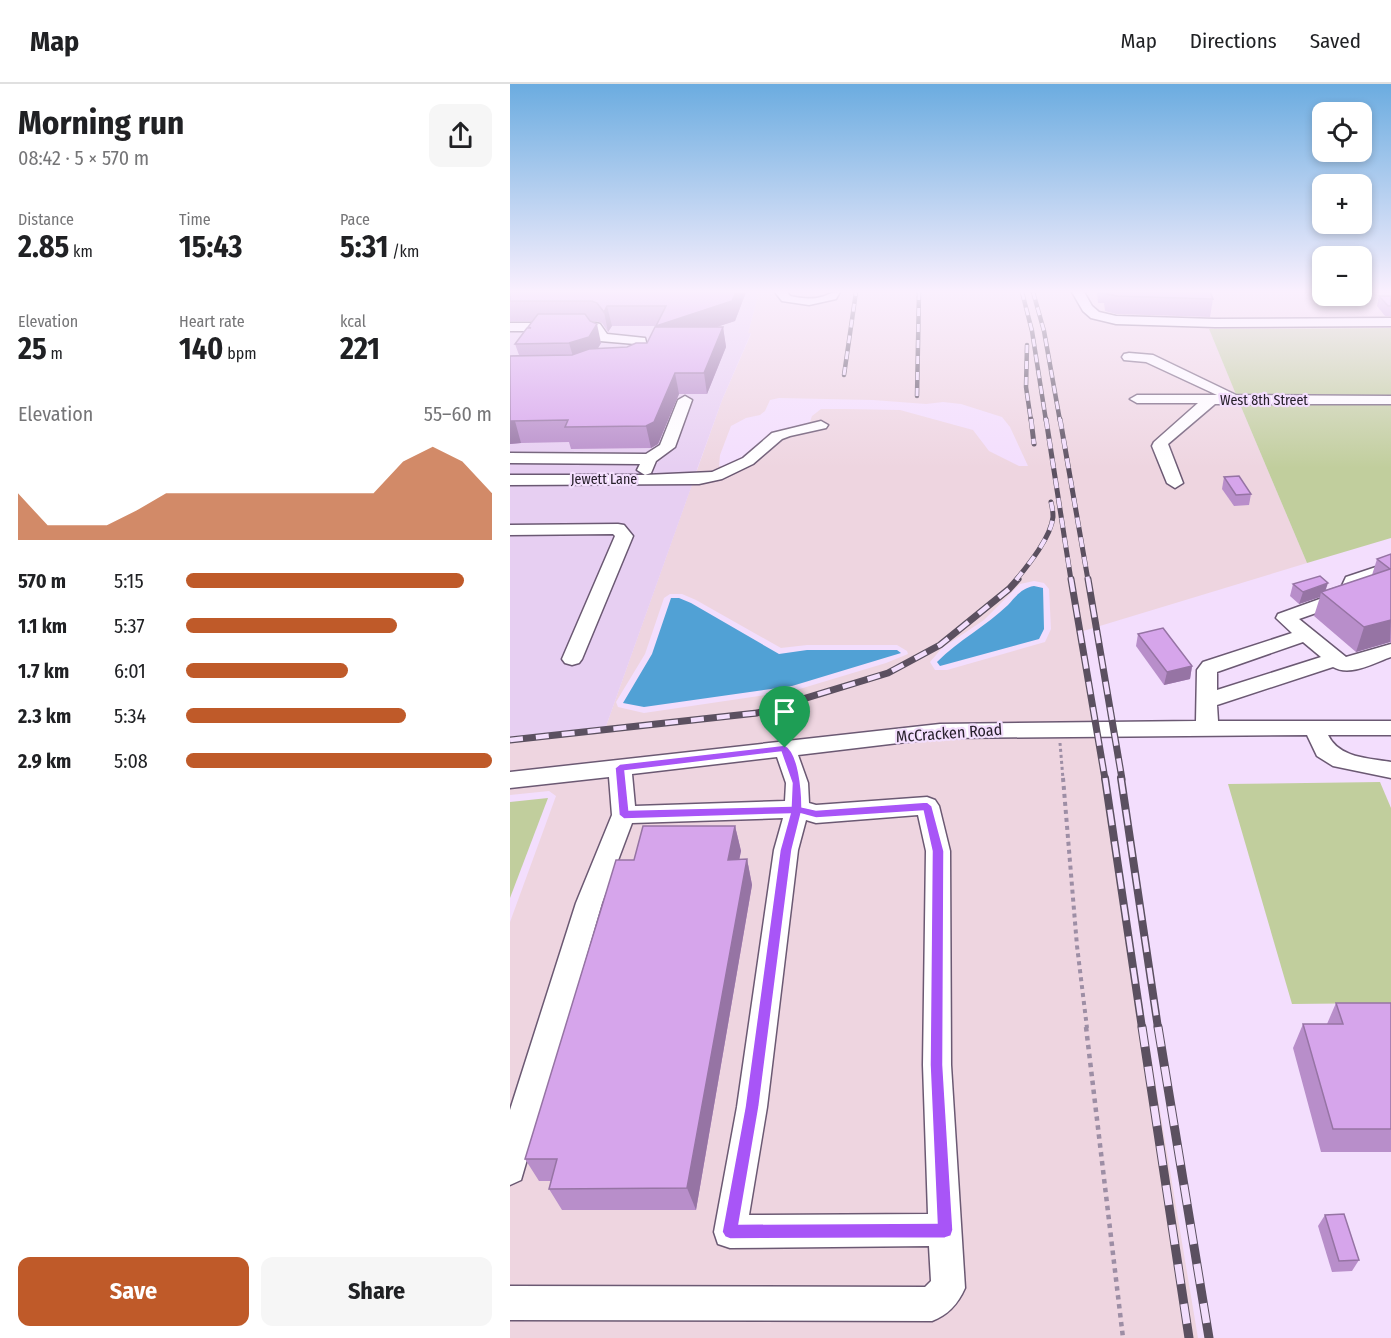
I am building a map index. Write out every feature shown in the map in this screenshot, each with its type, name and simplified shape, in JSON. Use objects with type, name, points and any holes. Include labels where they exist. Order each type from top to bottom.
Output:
[{"type":"street","points":[[611,362],[636,359],[642,351]]},
{"type":"street","points":[[1129,357],[1148,358],[1235,399]]},
{"type":"street","name":"West 8th Street","points":[[1137,399],[1391,400]]},
{"type":"street","points":[[1175,483],[1160,446],[1161,442],[1212,399]]},
{"type":"street","points":[[511,460],[649,459],[667,447],[685,400]]},
{"type":"street","name":"Jewett Lane","points":[[510,480],[699,479],[716,476],[748,461],[777,436],[821,425]]},
{"type":"street","points":[[641,478],[649,459]]},
{"type":"street","points":[[510,530],[618,529],[624,536],[572,659]]},
{"type":"street","points":[[1391,567],[1352,581],[1349,594],[1346,596],[1285,618],[1335,659],[1349,664],[1391,650]]},
{"type":"street","points":[[1207,728],[1207,670],[1210,667],[1305,635]]},
{"type":"street","points":[[1207,701],[1335,659]]},
{"type":"street","name":"McCracken Road","points":[[510,780],[940,731],[1062,728],[1391,728]]},
{"type":"street","points":[[1314,728],[1325,751],[1333,756],[1341,760],[1391,770]]},
{"type":"street","points":[[785,748],[797,783],[797,809],[786,850],[752,1107],[730,1232],[945,1230]]},
{"type":"street","points":[[510,1169],[526,1106],[589,903],[624,815],[620,768]]},
{"type":"street","points":[[510,1303],[664,1304],[801,1301],[932,1304],[948,1288],[936,1065],[938,851],[927,806],[816,814],[797,809],[624,815]]},
{"type":"path","points":[[1062,728],[1059,750],[1077,946],[1123,1338]]},
{"type":"shaded area","points":[[510,351],[743,351],[722,400],[695,475],[510,476]]},
{"type":"shaded area","points":[[744,351],[1218,351],[1237,397],[1131,396],[1133,402],[1239,402],[1307,563],[1080,632],[1095,721],[938,724],[510,773],[510,740],[605,729],[722,400]],"holes":[[[779,398],[873,400],[926,404],[943,402],[961,404],[1002,417],[1010,427],[1028,466],[1019,466],[989,451],[973,430],[900,410],[845,409],[821,409],[803,427],[729,466],[719,466],[720,455],[731,426],[746,418],[760,415],[765,411],[770,400]],[[1034,581],[1044,583],[1049,589],[1051,629],[1045,642],[947,670],[935,670],[930,662],[942,648],[984,620],[1020,584]],[[670,594],[682,594],[781,648],[807,645],[897,645],[908,654],[886,663],[793,691],[644,713],[618,707],[616,702],[645,654],[664,598]]]},
{"type":"shaded area","points":[[693,482],[605,729],[510,740],[510,483]]},
{"type":"shaded area","points":[[1097,734],[1198,1338],[510,1338],[510,922],[556,796],[549,791],[510,795],[510,787],[941,738]]},
{"type":"green space","points":[[1218,351],[1391,351],[1391,397],[1237,397]]},
{"type":"green space","points":[[1239,402],[1391,403],[1391,538],[1307,563]]},
{"type":"green space","points":[[1380,782],[1391,808],[1391,1003],[1292,1004],[1228,784]]},
{"type":"green space","points":[[548,798],[510,898],[510,802]]},
{"type":"water","points":[[1034,586],[1043,588],[1044,629],[1039,639],[940,666],[937,662],[945,654],[1000,613],[1020,593]]},
{"type":"water","points":[[671,598],[679,598],[691,603],[779,654],[807,650],[897,650],[901,653],[792,686],[644,707],[623,703],[652,654]]},
{"type":"building","points":[[585,351],[713,351],[704,373],[675,373],[654,422],[646,426],[565,427],[568,420],[510,421],[510,356],[572,355]]},
{"type":"building","points":[[1239,476],[1251,494],[1236,495],[1224,477]]},
{"type":"building","points":[[1391,554],[1391,620],[1364,627],[1321,592],[1390,569],[1377,559]]},
{"type":"building","points":[[1320,576],[1328,583],[1303,592],[1293,584]]},
{"type":"building","points":[[1163,628],[1192,666],[1167,672],[1138,634]]},
{"type":"building","points":[[643,826],[735,826],[728,860],[747,859],[687,1188],[549,1189],[557,1159],[525,1159],[616,860],[634,860]]},
{"type":"building","points":[[1336,1003],[1391,1003],[1391,1129],[1333,1129],[1303,1024],[1343,1024]]},
{"type":"building","points":[[1344,1214],[1359,1260],[1339,1261],[1325,1215]]},
{"type":"railway","points":[[844,375],[848,351]]},
{"type":"railway","points":[[917,396],[918,351]]},
{"type":"railway","points":[[1027,351],[1026,387],[1031,421]]},
{"type":"railway","points":[[1035,351],[1046,421]]},
{"type":"railway","points":[[1047,351],[1060,421]]},
{"type":"railway","points":[[1031,419],[1034,444]]},
{"type":"railway","points":[[1046,419],[1071,580]]},
{"type":"railway","points":[[1060,419],[1088,580]]},
{"type":"railway","points":[[1016,580],[1039,550],[1048,533],[1053,517],[1051,502]]},
{"type":"railway","points":[[510,740],[757,713],[888,673],[940,645],[1009,589],[1018,579]]},
{"type":"railway","points":[[1071,579],[1105,779]]},
{"type":"railway","points":[[1088,579],[1122,779]]},
{"type":"railway","points":[[1105,778],[1142,1028]]},
{"type":"railway","points":[[1121,778],[1158,1028]]},
{"type":"railway","points":[[1142,1027],[1189,1338]]},
{"type":"railway","points":[[1158,1027],[1209,1338]]},
{"type":"route","points":[[785,748],[620,768],[624,815],[797,809],[786,850],[752,1107],[730,1232],[945,1230],[936,1065],[938,851],[927,806],[816,814],[797,809],[797,783],[785,748]]}]
